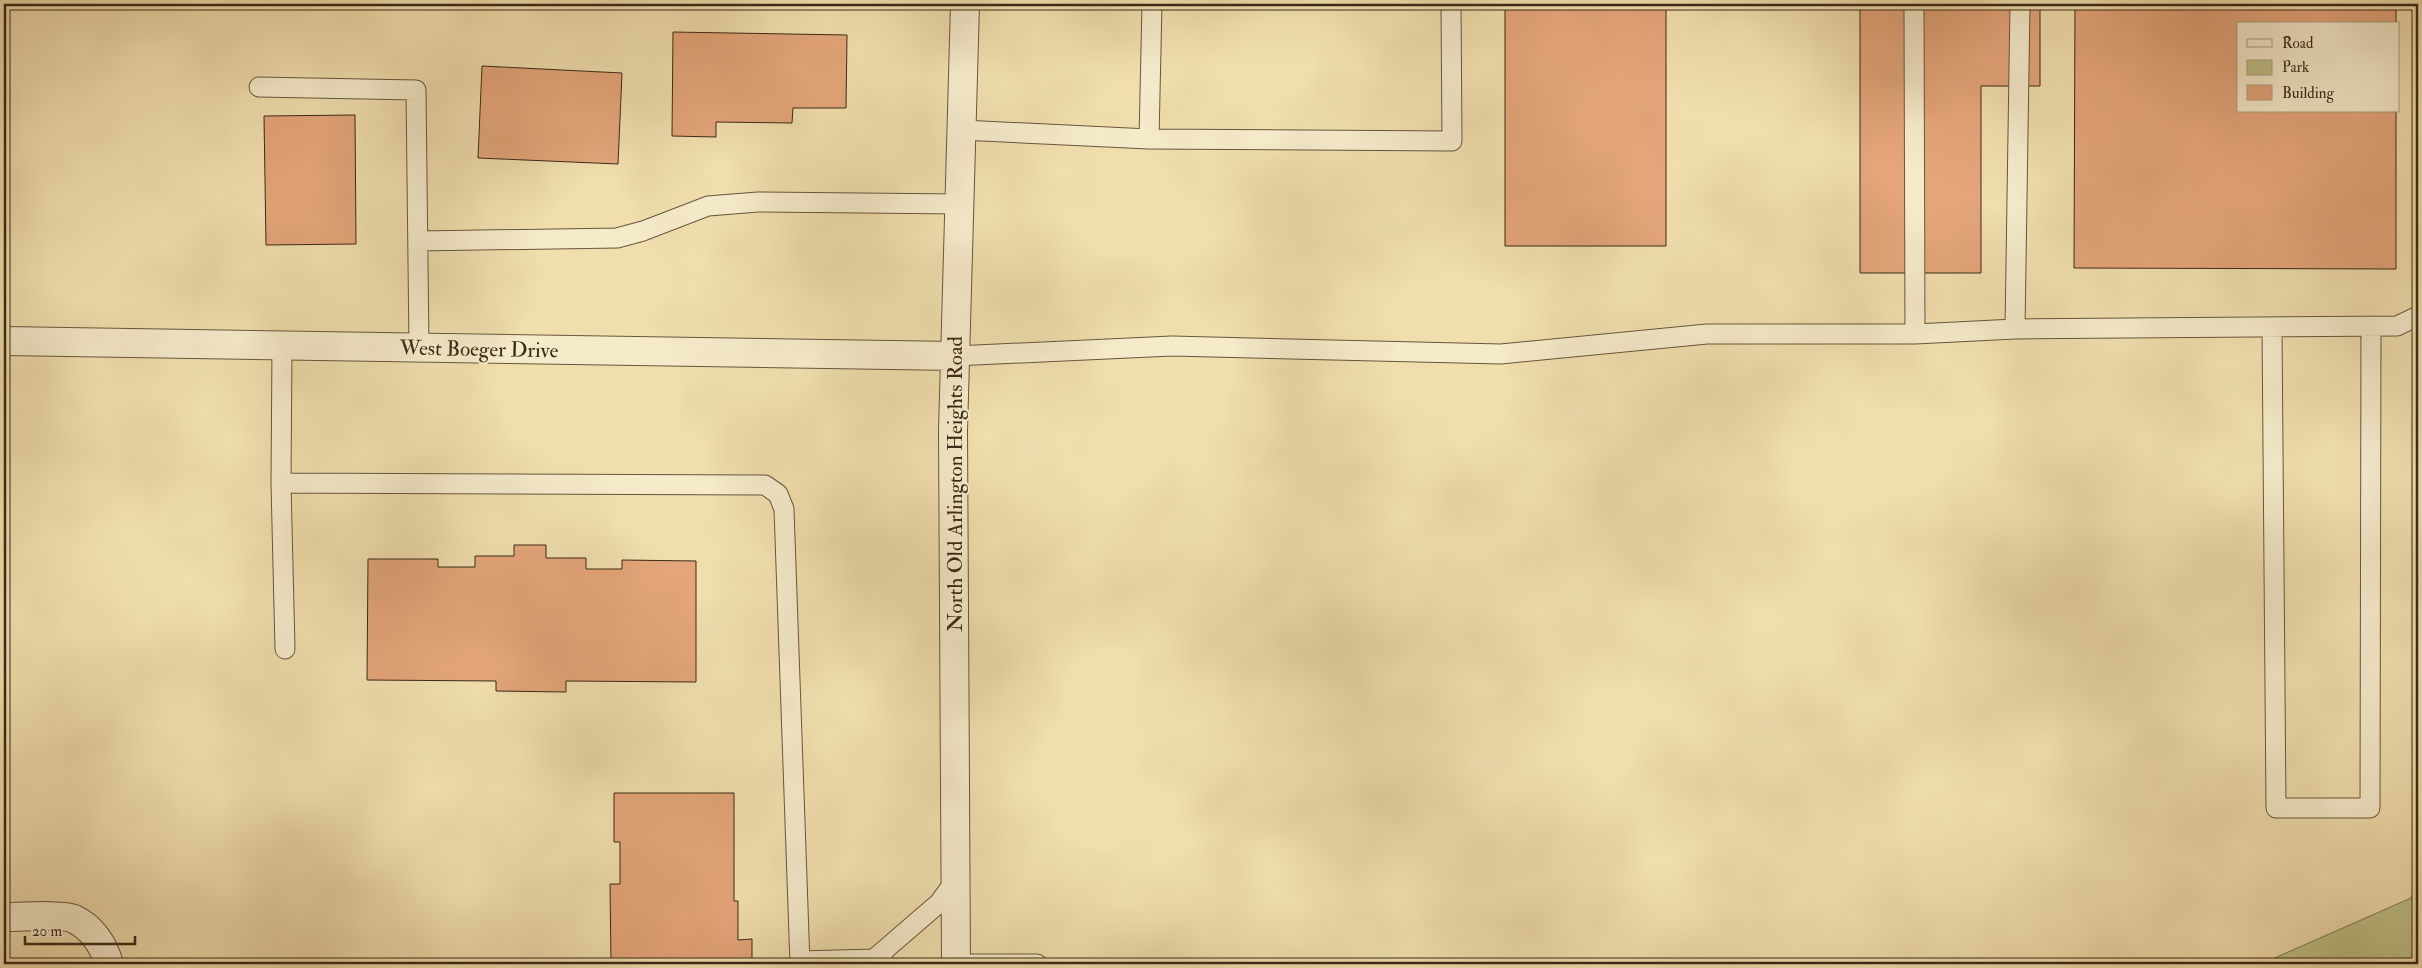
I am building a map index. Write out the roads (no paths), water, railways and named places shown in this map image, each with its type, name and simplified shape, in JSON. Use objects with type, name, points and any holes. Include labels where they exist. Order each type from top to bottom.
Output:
[{"type":"street","name":"North Old Arlington Heights Road","points":[[956,964],[955,356],[965,4]]},
{"type":"street","name":"West Boeger Drive","points":[[4,341],[955,356]]},
{"type":"street","points":[[4,916],[74,918],[94,934],[106,953],[109,964]]},
{"type":"lane","points":[[1149,140],[1152,4]]},
{"type":"lane","points":[[960,130],[1149,140],[1452,141],[1450,4]]},
{"type":"lane","points":[[1914,4],[1916,334]]},
{"type":"lane","points":[[2015,329],[2020,4]]},
{"type":"lane","points":[[259,86],[416,90],[419,348]]},
{"type":"lane","points":[[418,241],[617,238],[643,231],[708,206],[758,202],[959,204]]},
{"type":"lane","points":[[955,356],[1172,346],[1501,354],[1707,334],[1916,334],[2015,329],[2398,326],[2418,316]]},
{"type":"lane","points":[[2272,327],[2276,808],[2370,808],[2371,326]]},
{"type":"lane","points":[[282,346],[285,649]]},
{"type":"lane","points":[[282,483],[765,484],[778,494],[784,509],[800,962],[880,961],[939,903],[955,881]]},
{"type":"lane","points":[[956,964],[1036,964]]}]
